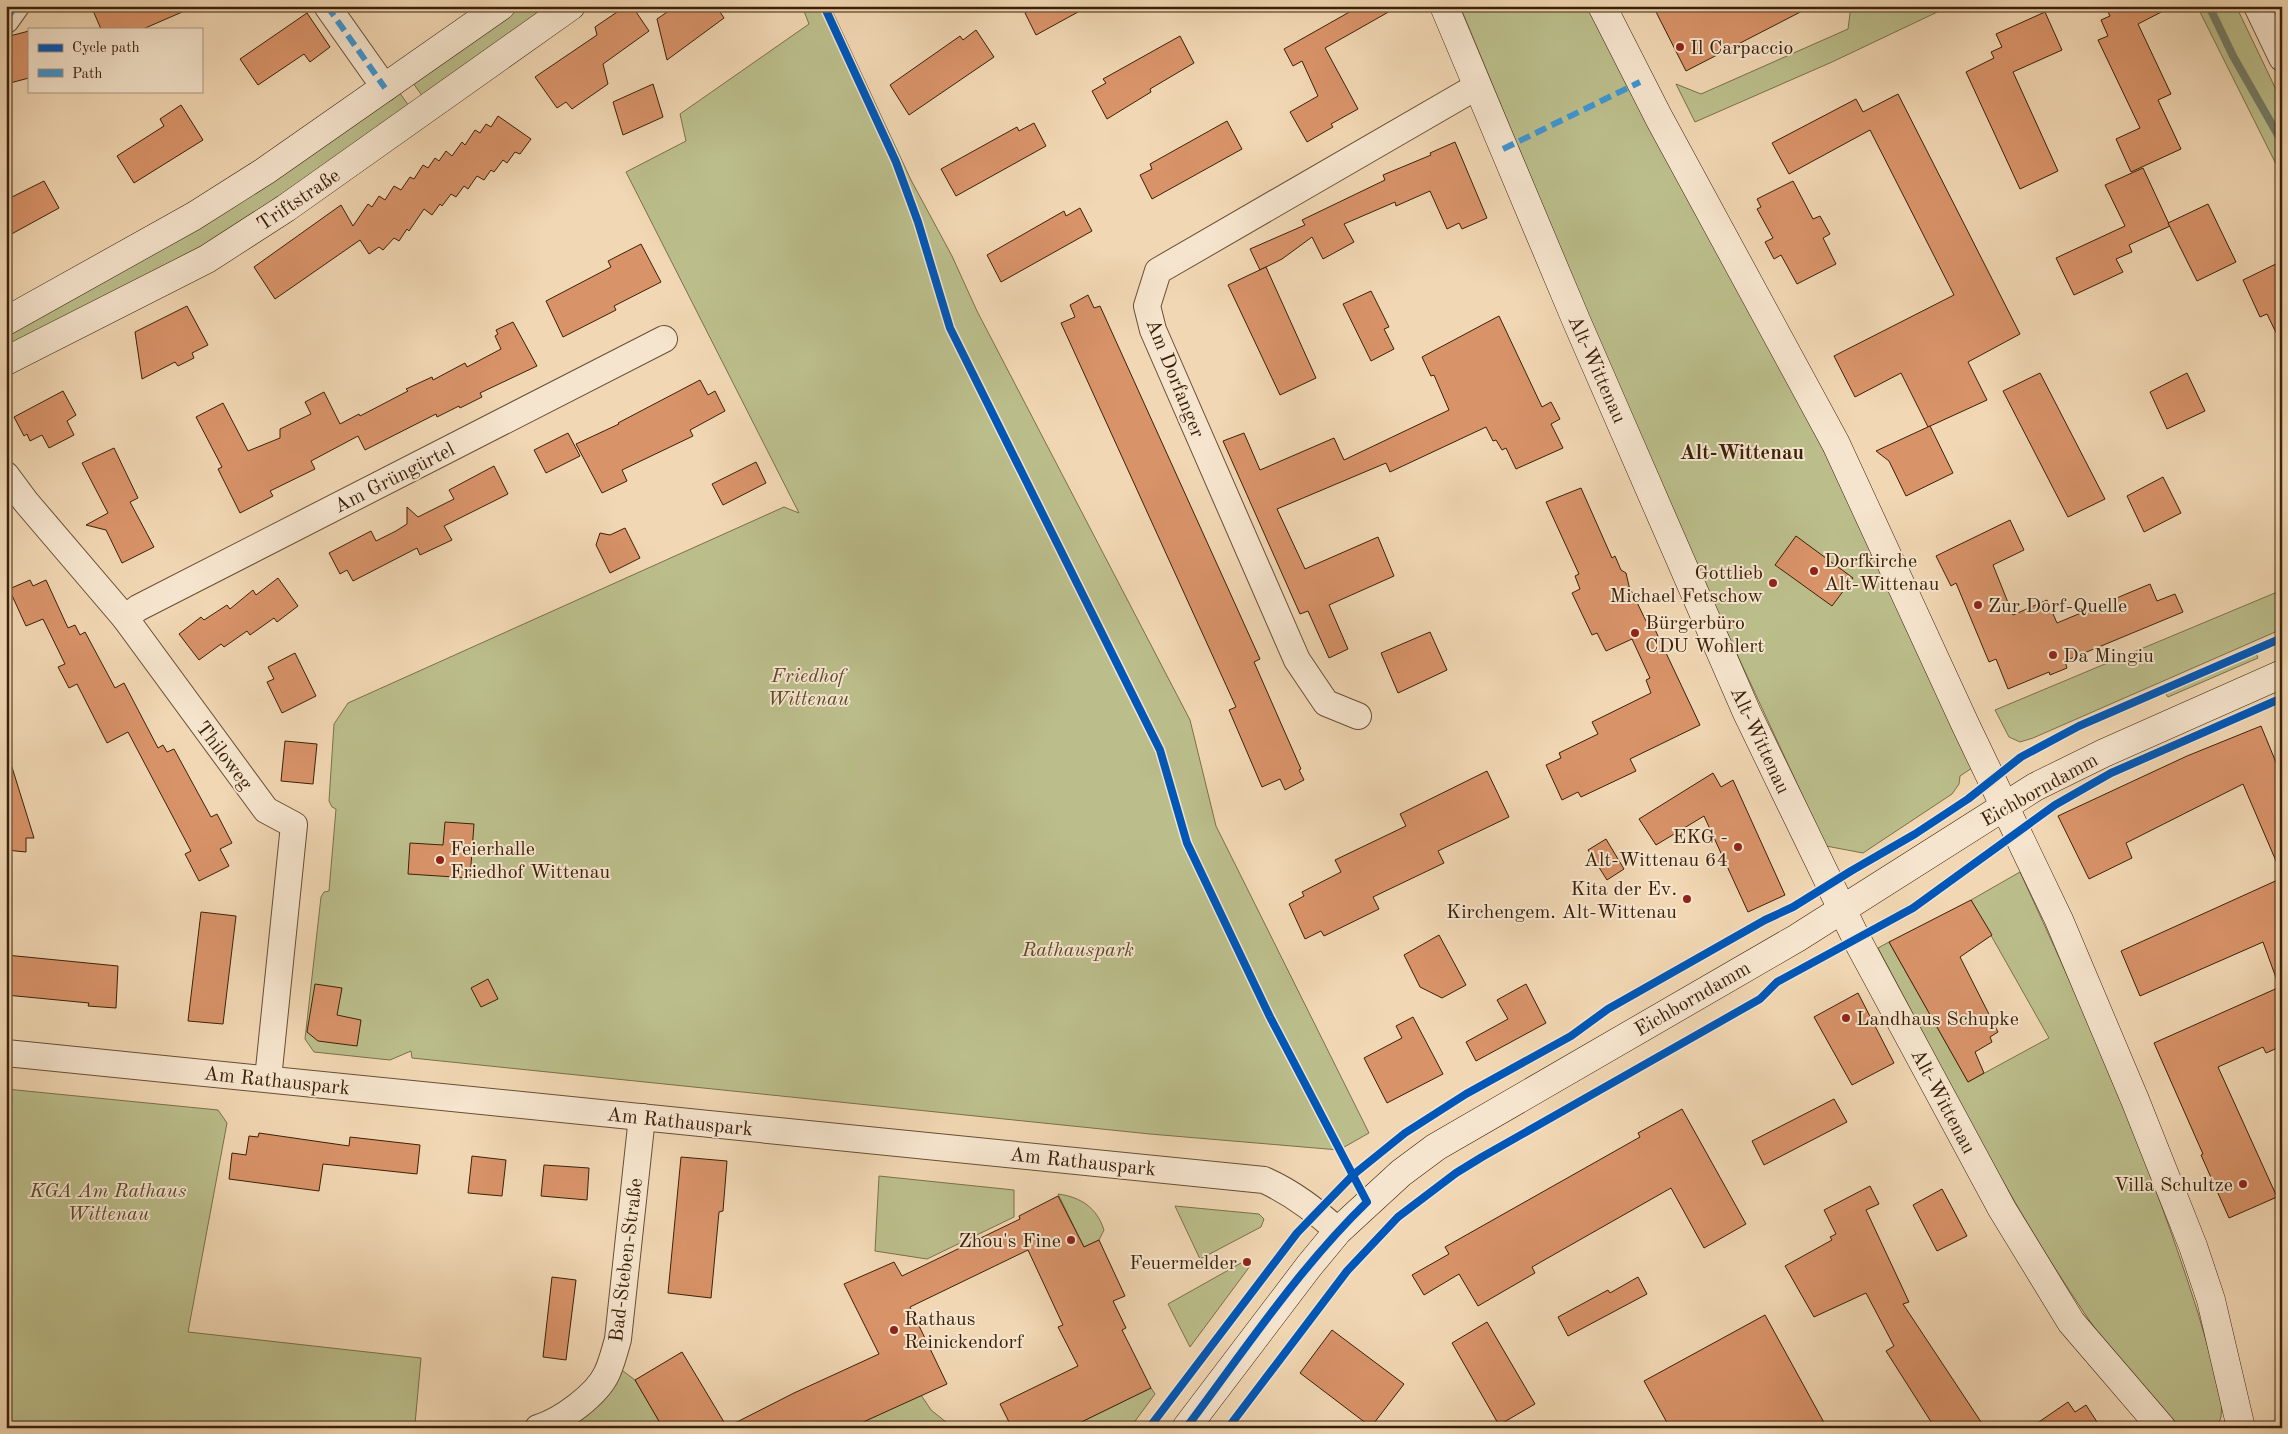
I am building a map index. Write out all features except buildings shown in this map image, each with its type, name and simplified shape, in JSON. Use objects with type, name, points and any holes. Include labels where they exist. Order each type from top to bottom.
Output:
[{"type":"main road","name":"Triftstraße","points":[[6,320],[194,216],[265,171],[501,6]]},
{"type":"main road","name":"Triftstraße","points":[[6,361],[207,259],[286,208],[571,6]]},
{"type":"main road","name":"Alt-Wittenau","points":[[1444,6],[1476,87],[1748,713],[1842,909],[2002,1209],[2071,1322],[2162,1428]]},
{"type":"main road","points":[[1602,6],[1659,118],[1836,444],[2003,805],[2059,920],[2135,1100],[2193,1246],[2210,1300],[2241,1428]]},
{"type":"main road","name":"Eichborndamm","points":[[1186,1428],[1308,1266],[1338,1231],[1401,1173],[1436,1147],[1796,938],[2003,805],[2058,774],[2282,674]]},
{"type":"street","points":[[6,20],[16,6]]},
{"type":"street","points":[[327,6],[385,88]]},
{"type":"street","points":[[2257,6],[2282,58]]},
{"type":"street","name":"Am Dorfanger","points":[[1358,716],[1326,703],[1297,660],[1154,330],[1146,306],[1158,271],[1476,87]]},
{"type":"street","name":"Am Grüngürtel","points":[[125,618],[138,608],[664,339]]},
{"type":"street","name":"Thiloweg","points":[[6,475],[26,502],[125,618],[266,810],[294,825],[268,1079]]},
{"type":"street","name":"Am Rathauspark","points":[[6,1053],[1264,1180],[1288,1190],[1308,1204],[1338,1231]]},
{"type":"street","name":"Bad-Steben-Straße","points":[[538,1428],[554,1423],[582,1403],[607,1374],[618,1339],[642,1117]]},
{"type":"green space","points":[[523,6],[550,6],[423,97],[413,83]]},
{"type":"green space","points":[[802,6],[830,6],[911,180],[952,256],[977,311],[1190,720],[1216,826],[1369,1133],[1339,1150],[1150,1134],[412,1058],[411,1051],[390,1060],[314,1052],[305,1039],[321,897],[324,892],[329,891],[336,809],[332,807],[329,801],[334,724],[348,703],[784,507],[799,513],[626,172],[686,141],[680,114],[809,24]]},
{"type":"green space","points":[[1460,6],[1592,6],[1839,480],[1972,768],[1960,776],[1959,784],[1952,794],[1863,853],[1826,846],[1658,484]]},
{"type":"green space","points":[[1851,6],[1950,6],[1832,62],[1695,122],[1676,84],[1701,94],[1848,29]]},
{"type":"green space","points":[[2197,6],[2236,6],[2282,102],[2282,176]]},
{"type":"green space","points":[[399,92],[409,106],[336,159],[217,238],[6,347],[6,336],[202,226]]},
{"type":"green space","points":[[2282,590],[2282,629],[2033,738],[2020,742],[2009,737],[1995,710]]},
{"type":"green space","points":[[2256,653],[2258,658],[2168,697],[2165,693]]},
{"type":"green space","points":[[2020,872],[2110,1075],[2170,1230],[2197,1311],[2222,1398],[2221,1417],[2217,1428],[2180,1428],[2118,1358],[2096,1329],[2056,1270],[2002,1180],[1878,948],[1889,942],[1968,1082],[2049,1038],[1971,900]]},
{"type":"green space","name":"KGA Am Rathaus Wittenau","points":[[6,1089],[218,1110],[227,1123],[188,1332],[421,1358],[415,1424],[412,1428],[6,1428]]},
{"type":"green space","points":[[879,1176],[1014,1190],[1014,1217],[927,1259],[875,1251]]},
{"type":"green space","points":[[1058,1194],[1081,1201],[1092,1210],[1101,1222],[1104,1230],[1099,1240],[1084,1247]]},
{"type":"green space","points":[[1175,1206],[1259,1214],[1264,1219],[1261,1227],[1200,1259]]},
{"type":"green space","points":[[1253,1262],[1190,1347],[1168,1304],[1241,1263]]},
{"type":"green space","points":[[619,1368],[635,1380],[663,1428],[562,1428]]},
{"type":"green space","points":[[1151,1388],[1155,1394],[1130,1428],[1069,1428]]},
{"type":"green space","points":[[921,1395],[931,1410],[951,1426],[950,1428],[850,1428]]},
{"type":"waterway","points":[[2209,6],[2233,56],[2282,142]]},
{"type":"marked path","points":[[6,20],[16,6]]},
{"type":"marked path","points":[[327,6],[385,88]]},
{"type":"marked path","points":[[1503,149],[1640,82]]},
{"type":"cycle path","points":[[824,6],[896,162],[918,222],[950,328],[1160,750],[1187,843],[1270,1017],[1367,1202],[1295,1283],[1186,1428]]},
{"type":"cycle path","points":[[1149,1428],[1297,1233],[1353,1175],[1405,1133],[1466,1094],[1571,1036],[1608,1009],[1765,920],[1793,907],[1915,834],[1968,799],[2021,757],[2079,726],[2282,638]]},
{"type":"cycle path","points":[[1228,1428],[1347,1271],[1398,1217],[1456,1173],[1760,999],[1777,982],[1913,908],[2055,805],[2111,773],[2282,698]]},
{"type":"place","name":"Il Carpaccio","points":[[1680,47]]},
{"type":"place","name":"Dorfkirche Alt-Wittenau","points":[[1814,571]]},
{"type":"place","name":"Gottlieb Michael Fetschow","points":[[1773,583]]},
{"type":"place","name":"Zur Dorf-Quelle","points":[[1978,605]]},
{"type":"place","name":"Bürgerbüro CDU Wohlert","points":[[1635,633]]},
{"type":"place","name":"Da Mingiu","points":[[2053,655]]},
{"type":"place","name":"EKG - Alt-Wittenau 64","points":[[1738,847]]},
{"type":"place","name":"Feierhalle Friedhof Wittenau","points":[[440,860]]},
{"type":"place","name":"Kita der Ev. Kirchengem. Alt-Wittenau","points":[[1687,899]]},
{"type":"place","name":"Landhaus Schupke","points":[[1846,1018]]},
{"type":"place","name":"Villa Schultze","points":[[2243,1184]]},
{"type":"place","name":"Zhou's Fine","points":[[1071,1240]]},
{"type":"place","name":"Feuermelder","points":[[1247,1262]]},
{"type":"place","name":"Rathaus Reinickendorf","points":[[894,1330]]},
{"type":"district","name":"Alt-Wittenau","points":[[1742,452]]},
{"type":"park label","name":"Friedhof Wittenau","points":[[808,686]]},
{"type":"park label","name":"Rathauspark","points":[[1078,949]]}]
